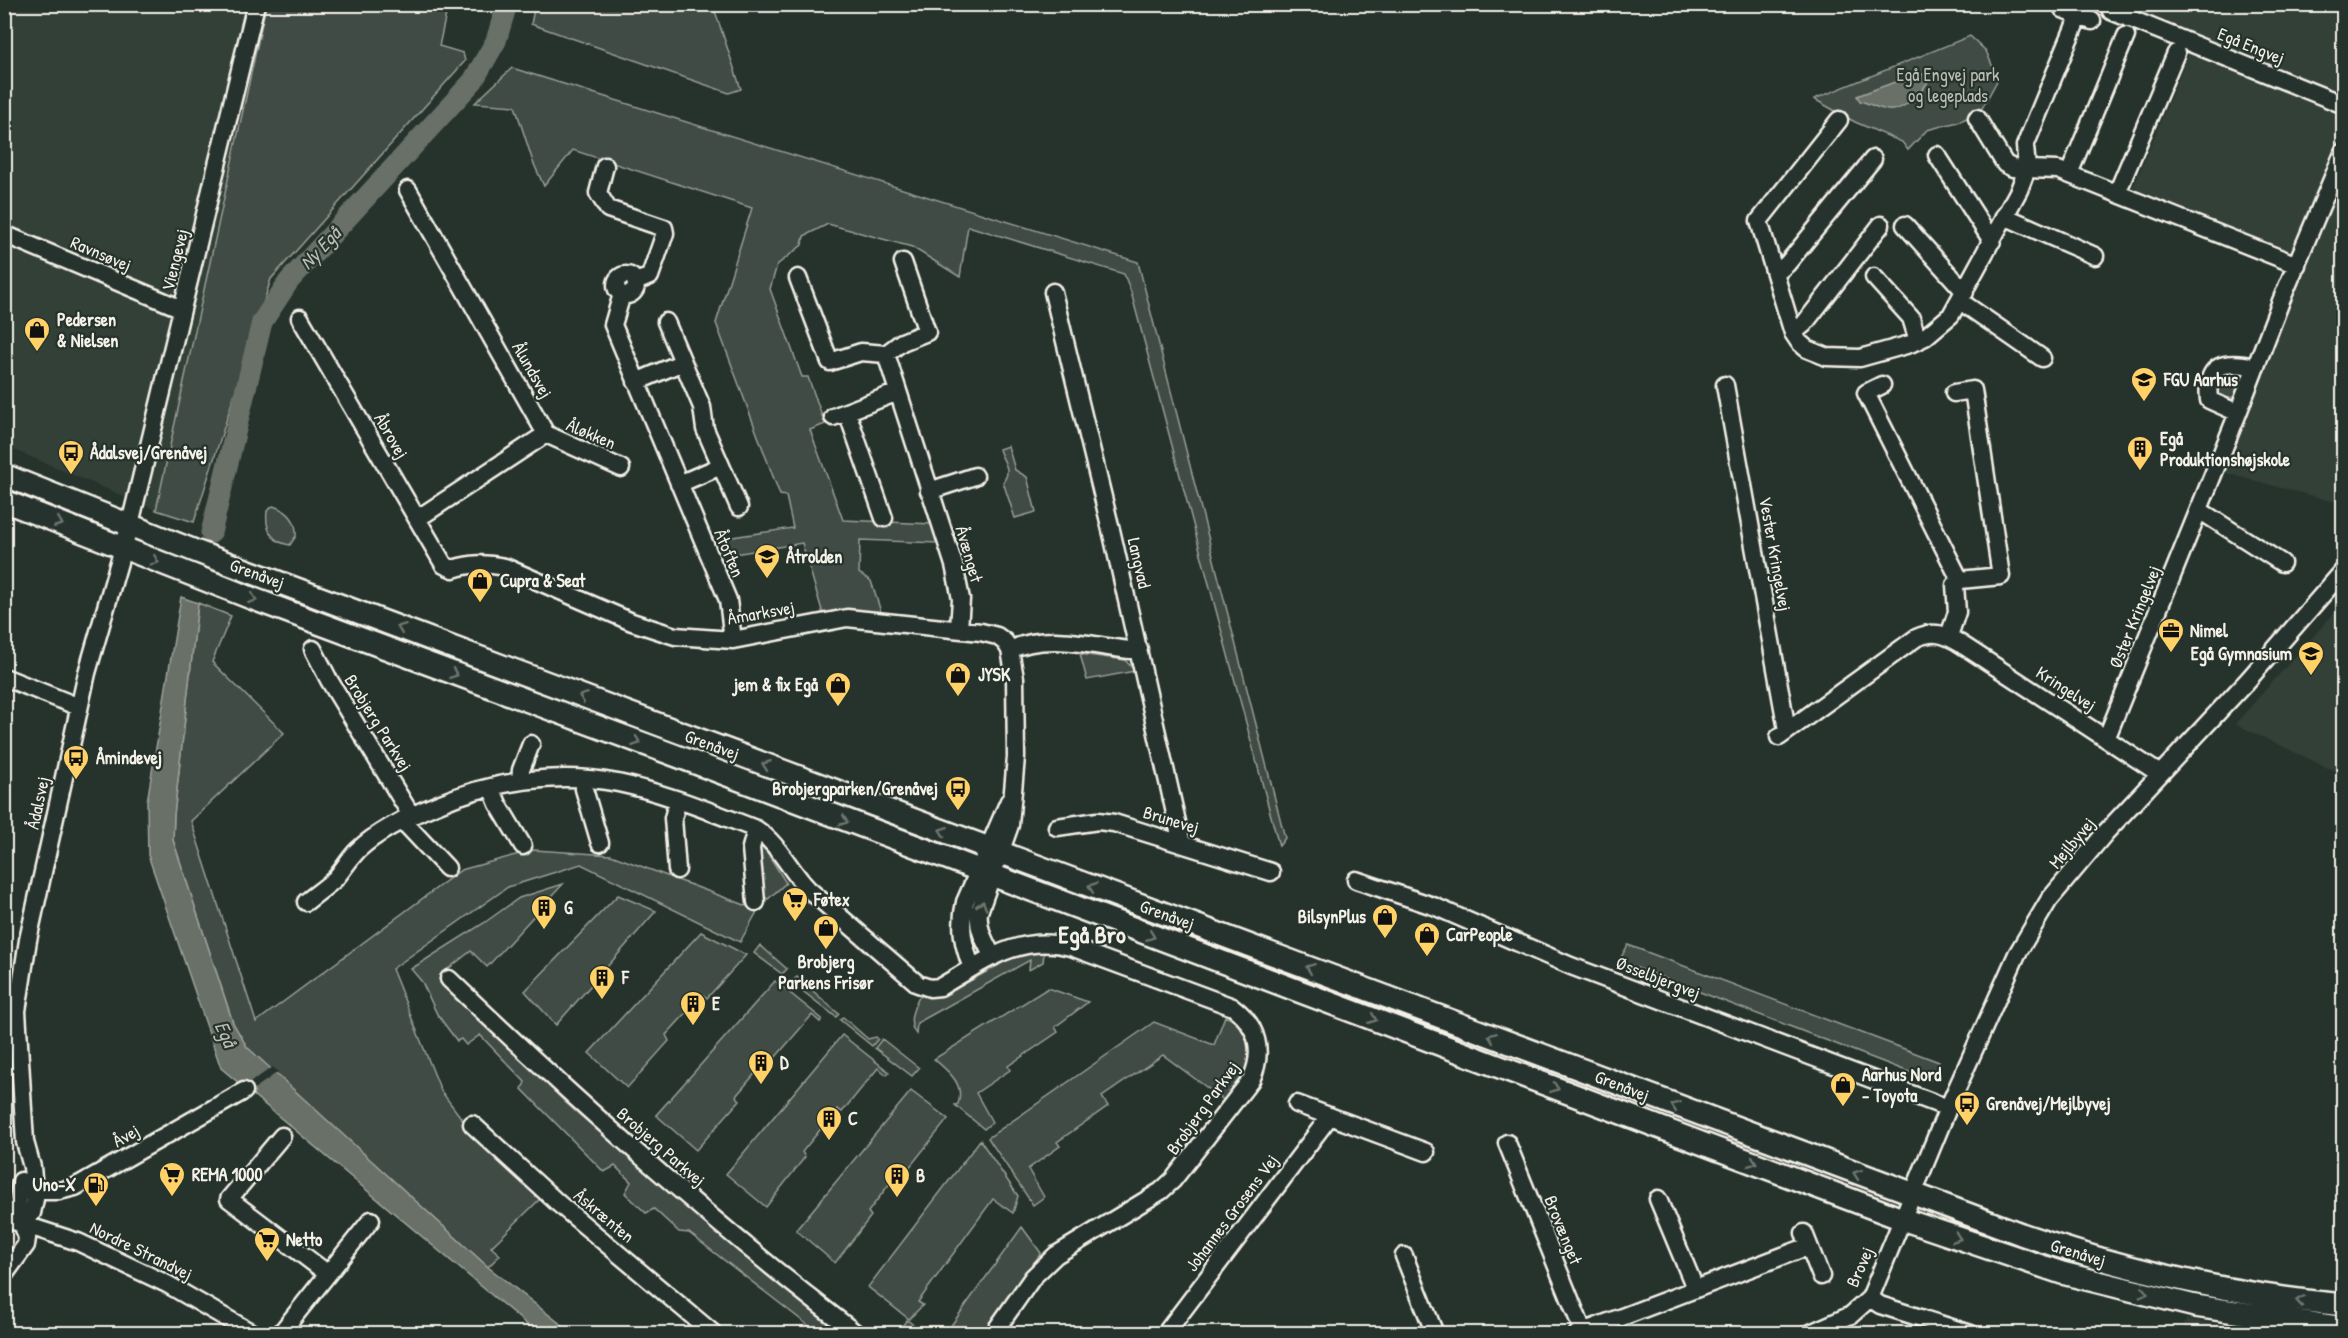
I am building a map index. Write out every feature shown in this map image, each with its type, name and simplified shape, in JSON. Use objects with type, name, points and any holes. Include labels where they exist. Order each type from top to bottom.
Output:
[{"type":"main road","name":"Grenåvej","points":[[4,475],[205,554],[2021,1234],[2122,1266],[2228,1289],[2343,1305]]},
{"type":"main road","name":"Grenåvej","points":[[4,501],[197,578],[677,756],[1902,1219],[2061,1273],[2195,1306],[2343,1328]]},
{"type":"street","name":"Viengevej","points":[[122,548],[130,524],[256,4]]},
{"type":"street","name":"Egå Engvej","points":[[2113,8],[2343,105]]},
{"type":"street","points":[[1837,118],[1759,221],[1793,333],[1807,349],[1827,357],[1860,358],[1885,353],[1918,341],[1939,327],[1962,296],[2019,190],[2027,169],[2025,146],[2078,15]]},
{"type":"street","points":[[2069,174],[2126,36]]},
{"type":"street","points":[[2117,193],[2176,53]]},
{"type":"street","points":[[1977,118],[2005,164],[2013,168],[2047,168],[2069,174],[2297,265]]},
{"type":"street","name":"Øster Kringelvej","points":[[2106,739],[2343,151]]},
{"type":"street","points":[[1937,155],[1992,241]]},
{"type":"street","points":[[1775,274],[1787,264],[1873,159]]},
{"type":"street","name":"Åtoften","points":[[605,166],[598,194],[608,209],[664,228],[665,233],[650,276],[636,282],[632,293],[622,294],[613,325],[728,600],[733,640]]},
{"type":"street","name":"Ålundsvej","points":[[408,190],[546,434]]},
{"type":"street","points":[[2004,216],[2095,256]]},
{"type":"street","points":[[1793,333],[1804,324],[1881,225]]},
{"type":"street","points":[[1905,225],[1962,296],[2042,358]]},
{"type":"street","name":"Ravnsøvej","points":[[4,234],[182,309]]},
{"type":"street","points":[[798,278],[830,362],[861,352],[886,354],[902,342],[927,332],[903,262]]},
{"type":"street","points":[[1874,277],[1911,318],[1918,341]]},
{"type":"street","name":"Langvad","points":[[1053,292],[1139,650],[1182,844]]},
{"type":"street","name":"Åbrovej","points":[[300,318],[444,565],[453,569]]},
{"type":"street","name":"Åtoften","points":[[666,322],[702,407],[705,429],[739,507]]},
{"type":"street","name":"Åvænget","points":[[886,354],[958,582],[961,599],[959,629]]},
{"type":"street","points":[[636,382],[683,362]]},
{"type":"street","points":[[2238,413],[2209,400],[2207,382],[2212,372],[2220,365],[2232,362],[2256,367]]},
{"type":"street","name":"Vester Kringelvej","points":[[1725,385],[1783,734],[1916,638],[1933,632],[1949,636]]},
{"type":"street","points":[[1882,385],[1866,393],[1960,580]]},
{"type":"street","points":[[1949,636],[1957,612],[1955,585],[1960,580],[2001,576],[1973,390],[1954,393]]},
{"type":"street","points":[[884,518],[840,415],[898,392]]},
{"type":"street","points":[[417,519],[546,434]]},
{"type":"street","name":"Åløkken","points":[[546,434],[621,468]]},
{"type":"street","points":[[679,484],[721,466]]},
{"type":"street","points":[[929,491],[975,476]]},
{"type":"street","points":[[2199,510],[2282,563]]},
{"type":"street","name":"Ådalsvej","points":[[13,1221],[32,1213],[35,1206],[27,1191],[32,1167],[12,1056],[22,969],[79,707],[122,548]]},
{"type":"street","name":"Åmarksvej","points":[[453,569],[473,563],[505,567],[632,622],[675,636],[733,640],[847,618],[959,629],[997,636],[1010,650]]},
{"type":"street","name":"Mejlbyvej","points":[[1912,1194],[2016,954],[2049,900],[2106,832],[2258,669],[2343,570]]},
{"type":"street","name":"Kringelvej","points":[[1949,636],[2160,774]]},
{"type":"street","points":[[972,968],[964,948],[961,918],[965,902],[985,873],[994,850],[1011,797],[1016,757],[1015,678],[1010,650],[1026,643],[1045,641],[1139,650]]},
{"type":"street","name":"Brobjerg Parkvej","points":[[314,650],[407,818],[447,868]]},
{"type":"street","points":[[4,677],[79,707]]},
{"type":"street","points":[[520,781],[521,770],[531,744]]},
{"type":"street","name":"Brobjerg Parkvej","points":[[306,902],[334,879],[358,850],[407,818],[459,795],[520,781],[555,778],[619,783],[678,800],[756,829],[770,838],[808,889],[918,984],[930,988],[940,987],[1017,946],[1033,943],[1058,943],[1233,1008],[1250,1024],[1258,1046],[1258,1058],[1251,1080],[1173,1180],[1161,1191],[1056,1255],[1033,1277],[993,1334]]},
{"type":"street","points":[[584,779],[584,789],[600,843]]},
{"type":"street","points":[[491,787],[498,804],[523,846]]},
{"type":"street","points":[[677,870],[673,818],[678,800]]},
{"type":"street","name":"Brunevej","points":[[1057,827],[1098,821],[1114,823],[1271,872]]},
{"type":"street","points":[[756,829],[751,848],[756,902]]},
{"type":"street","points":[[985,873],[978,922],[981,936],[993,957]]},
{"type":"street","name":"Øsselbjergvej","points":[[1356,880],[1436,907],[1571,966],[1948,1108]]},
{"type":"street","name":"Brobjerg Parkvej","points":[[449,979],[626,1144],[765,1262],[857,1334]]},
{"type":"street","name":"Åvej","points":[[27,1191],[59,1191],[75,1187],[244,1091]]},
{"type":"street","points":[[1297,1104],[1426,1152]]},
{"type":"street","name":"Johannes Grosens Vej","points":[[1165,1334],[1330,1116]]},
{"type":"street","name":"Åskrænten","points":[[472,1124],[559,1204],[714,1334]]},
{"type":"street","points":[[282,1136],[229,1199],[328,1274]]},
{"type":"street","name":"Brovænget","points":[[1507,1143],[1580,1332],[1695,1288],[1806,1239],[1821,1276]]},
{"type":"street","name":"Brovej","points":[[1808,1334],[1829,1330],[1851,1315],[1869,1298],[1912,1194]]},
{"type":"street","points":[[1658,1199],[1695,1288]]},
{"type":"street","points":[[280,1334],[371,1220]]},
{"type":"street","points":[[4,1275],[26,1245],[27,1238],[13,1221]]},
{"type":"street","name":"Nordre Strandvej","points":[[13,1221],[78,1242],[107,1255],[167,1284],[245,1331]]},
{"type":"street","points":[[1404,1256],[1435,1334]]},
{"type":"street","points":[[1869,1298],[1880,1305],[1971,1334]]},
{"type":"shaded area","points":[[25,4],[266,5],[156,510],[5,446],[4,11]]},
{"type":"shaded area","points":[[2091,5],[2343,5],[2343,504],[2225,473],[2308,262],[2132,190],[2190,50]]},
{"type":"shaded area","name":"Egå Gymnasium","points":[[2343,603],[2343,775],[2235,724]]},
{"type":"shaded area","points":[[2186,1319],[2263,1333],[2181,1333]]},
{"type":"green space","points":[[266,5],[448,5],[439,46],[463,53],[465,61],[271,279],[194,522],[156,510]]},
{"type":"green space","points":[[535,5],[713,5],[741,89],[729,93],[531,24]]},
{"type":"green space","name":"Egå Engvej park og legeplads","points":[[1970,36],[1986,51],[1998,79],[1980,112],[1958,122],[1927,130],[1908,150],[1902,142],[1855,122],[1814,99]]},
{"type":"green space","points":[[512,68],[1138,262],[1285,838],[1279,846],[1131,292],[1124,274],[968,226],[960,277],[912,247],[828,224],[804,236],[802,245],[777,265],[770,289],[802,377],[808,377],[825,424],[810,430],[843,520],[933,524],[938,543],[860,540],[859,573],[871,581],[881,612],[823,614],[802,543],[729,555],[726,538],[793,528],[786,496],[780,495],[716,323],[752,208],[573,150],[544,186],[533,162],[515,106],[475,103]]},
{"type":"green space","points":[[2228,372],[2237,376],[2241,385],[2237,394],[2228,398],[2219,394],[2215,385],[2219,376]]},
{"type":"green space","points":[[1008,446],[1015,470],[1027,477],[1036,512],[1015,518],[1003,482],[1007,469],[999,449]]},
{"type":"green space","points":[[273,506],[288,513],[295,525],[296,536],[290,545],[278,541],[268,529],[267,511]]},
{"type":"green space","points":[[198,603],[231,616],[212,662],[284,733],[191,821],[256,1022],[461,870],[534,850],[611,855],[758,910],[740,942],[581,864],[508,887],[392,969],[441,1091],[471,1131],[542,1197],[491,1247],[500,1255],[488,1267],[246,1047],[233,1023],[173,840]]},
{"type":"green space","points":[[1080,654],[1125,660],[1135,671],[1087,680]]},
{"type":"green space","points":[[757,842],[761,842],[786,883],[768,899],[760,895]]},
{"type":"green space","points":[[563,884],[487,967],[471,951],[439,979],[566,1103],[660,1185],[844,1333],[818,1333],[689,1233],[679,1232],[654,1209],[646,1213],[625,1193],[631,1182],[615,1166],[604,1172],[522,1089],[525,1082],[480,1035],[466,1045],[461,1039],[457,1041],[437,1014],[422,982],[411,969],[519,898]]},
{"type":"green space","points":[[618,895],[656,911],[556,1025],[525,991]]},
{"type":"green space","points":[[1153,925],[1246,954],[1882,1191],[1881,1194],[1746,1145],[1696,1131]]},
{"type":"green space","points":[[701,932],[746,955],[707,998],[703,995],[666,1035],[669,1041],[627,1088],[589,1053]]},
{"type":"green space","points":[[760,945],[787,969],[782,974],[754,953]]},
{"type":"green space","points":[[1628,945],[1939,1062],[1930,1080],[1619,961]]},
{"type":"green space","points":[[1041,951],[1044,953],[1043,962],[1029,970],[1030,960],[917,1023],[916,1034],[913,1030],[911,1020],[918,998],[923,995],[943,996],[1013,957]]},
{"type":"green space","points":[[797,977],[839,1014],[836,1017],[791,982]]},
{"type":"green space","points":[[775,981],[822,1019],[820,1022],[812,1015],[774,1059],[770,1056],[736,1096],[740,1100],[696,1150],[656,1115]]},
{"type":"green space","points":[[1048,988],[1088,1002],[1055,1027],[1058,1032],[1008,1066],[1010,1070],[976,1093],[992,1122],[984,1129],[955,1105],[958,1104],[960,1097],[957,1084],[934,1059]]},
{"type":"green space","points":[[1225,1016],[1233,1020],[1244,1033],[1250,1048],[1250,1057],[1245,1075],[1225,1101],[1163,1055],[1102,1097],[1108,1106],[1057,1142],[1060,1146],[1028,1169],[1044,1197],[1033,1205],[988,1138],[1154,1022],[1214,1045]]},
{"type":"green space","points":[[843,1017],[868,1039],[876,1037],[878,1039],[872,1046],[840,1020]]},
{"type":"green space","points":[[842,1035],[889,1072],[887,1075],[878,1068],[842,1112],[837,1109],[802,1152],[805,1157],[766,1207],[726,1174]]},
{"type":"green space","points":[[882,1039],[919,1068],[912,1076],[875,1048]]},
{"type":"green space","points":[[911,1091],[948,1119],[908,1169],[903,1166],[868,1212],[871,1216],[835,1263],[796,1230]]},
{"type":"green space","points":[[980,1140],[1018,1196],[1013,1213],[993,1199],[918,1302],[923,1305],[909,1319],[868,1287]]},
{"type":"green space","points":[[1022,1227],[1041,1253],[984,1333],[945,1334]]},
{"type":"green space","points":[[907,1320],[924,1333],[896,1333]]},
{"type":"water","points":[[1924,74],[1929,80],[1926,85],[1906,105],[1894,110],[1860,101],[1857,96],[1914,75]]},
{"type":"water","name":"Egå","points":[[181,597],[198,603],[173,840],[233,1023],[247,1047],[488,1267],[572,1333],[537,1333],[221,1068],[148,855],[147,802]]},
{"type":"pier","points":[[273,1067],[278,1072],[247,1094],[242,1088]]},
{"type":"waterway","name":"Ny Egå","points":[[211,533],[262,322],[289,281],[473,81],[496,41],[507,4]]},
{"type":"place","name":"Pedersen & Nielsen","points":[[37,353]]},
{"type":"place","name":"FGU Aarhus","points":[[2144,403]]},
{"type":"place","name":"Egå Produktionshøjskole","points":[[2140,472]]},
{"type":"place","name":"Ådalsvej/Grenåvej","points":[[71,476]]},
{"type":"place","name":"Åtrolden","points":[[767,580]]},
{"type":"place","name":"Cupra & Seat","points":[[480,604]]},
{"type":"place","name":"Nimel","points":[[2171,654]]},
{"type":"place","name":"Egå Gymnasium","points":[[2311,677]]},
{"type":"place","name":"JYSK","points":[[958,698]]},
{"type":"place","name":"jem & fix Egå","points":[[838,708]]},
{"type":"place","name":"Åmindevej","points":[[76,781]]},
{"type":"place","name":"Brobjergparken/Grenåvej","points":[[958,812]]},
{"type":"place","name":"Føtex","points":[[795,923]]},
{"type":"place","name":"G","points":[[544,931]]},
{"type":"place","name":"BilsynPlus","points":[[1385,940]]},
{"type":"place","name":"Brobjerg Parkens Frisør","points":[[826,951]]},
{"type":"place","name":"CarPeople","points":[[1427,958]]},
{"type":"place","name":"F","points":[[602,1001]]},
{"type":"place","name":"E","points":[[693,1027]]},
{"type":"place","name":"D","points":[[761,1086]]},
{"type":"place","name":"Aarhus Nord - Toyota","points":[[1843,1108]]},
{"type":"place","name":"Grenåvej/Mejlbyvej","points":[[1967,1127]]},
{"type":"place","name":"C","points":[[829,1142]]},
{"type":"place","name":"REMA 1000","points":[[172,1198]]},
{"type":"place","name":"B","points":[[897,1199]]},
{"type":"place","name":"Uno-X","points":[[96,1208]]},
{"type":"place","name":"Netto","points":[[267,1263]]},
{"type":"district","name":"Egå Bro","points":[[1092,935]]}]
